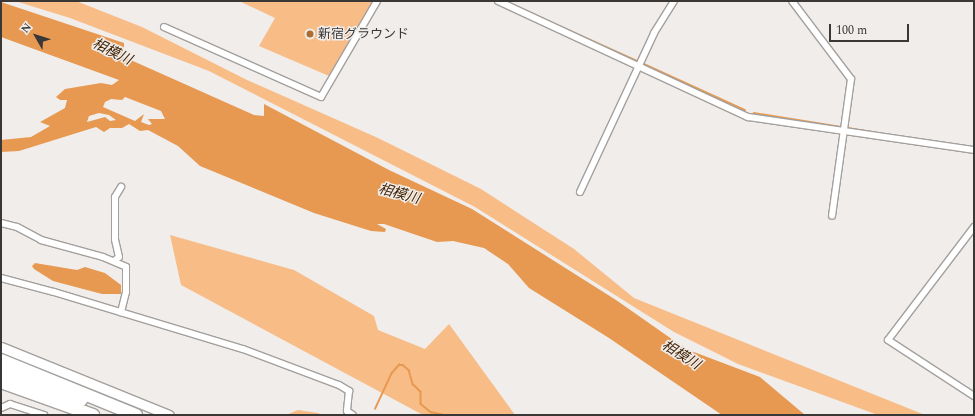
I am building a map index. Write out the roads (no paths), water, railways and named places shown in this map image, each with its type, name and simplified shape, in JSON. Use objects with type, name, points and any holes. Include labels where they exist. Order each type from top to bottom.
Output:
[{"type":"highway","points":[[1,360],[136,415]]},
{"type":"highway","points":[[1,372],[123,415]]},
{"type":"highway","points":[[1,382],[94,415]]},
{"type":"highway","points":[[1,387],[69,406]]},
{"type":"street","points":[[164,27],[321,97],[378,1]]},
{"type":"street","points":[[498,1],[748,117],[974,150]]},
{"type":"street","points":[[580,192],[639,66],[674,1]]},
{"type":"street","points":[[792,1],[851,79],[845,131],[832,216]]},
{"type":"street","points":[[114,261],[119,257],[115,239],[114,197],[121,187]]},
{"type":"street","points":[[1,223],[17,227],[41,240],[114,261],[126,267],[126,292],[122,312]]},
{"type":"street","points":[[974,227],[888,340],[974,396]]},
{"type":"street","points":[[1,278],[122,312],[243,349],[339,384],[349,390],[347,411],[353,415]]},
{"type":"street","points":[[1,347],[169,415]]},
{"type":"street","points":[[1,408],[10,404],[44,415]]},
{"type":"water","name":"相模川","points":[[1,2],[124,43],[124,57],[254,115],[264,116],[264,104],[389,170],[472,209],[616,300],[686,349],[760,377],[805,415],[722,415],[609,338],[529,288],[508,264],[484,248],[453,241],[437,242],[384,224],[377,224],[386,229],[385,232],[371,231],[314,213],[200,166],[178,146],[148,130],[140,131],[129,124],[122,128],[110,128],[104,132],[96,127],[19,151],[1,152],[1,140],[31,137],[50,126],[40,122],[65,108],[67,100],[60,100],[56,97],[65,89],[101,83],[112,85],[119,80],[1,37]],"holes":[[[125,97],[161,111],[165,119],[148,119],[152,124],[149,125],[141,122],[144,114],[135,121],[103,107],[105,102],[111,99],[122,100]],[[99,113],[109,115],[116,120],[110,121],[105,117],[87,122],[89,116]]]},
{"type":"water","points":[[35,263],[77,270],[85,267],[105,273],[121,285],[121,294],[102,294],[53,281],[34,269],[32,266]]},
{"type":"waterway","points":[[506,1],[512,4]]},
{"type":"waterway","points":[[526,11],[637,61]]},
{"type":"waterway","points":[[644,64],[745,110]]},
{"type":"waterway","points":[[754,113],[841,127]]},
{"type":"waterway","points":[[848,128],[874,132]]},
{"type":"waterway","points":[[375,409],[392,373],[399,365],[403,365],[409,370],[413,384],[421,392],[421,404],[431,412],[444,415]]},
{"type":"place","name":"新宿グラウンド","points":[[310,34]]}]
